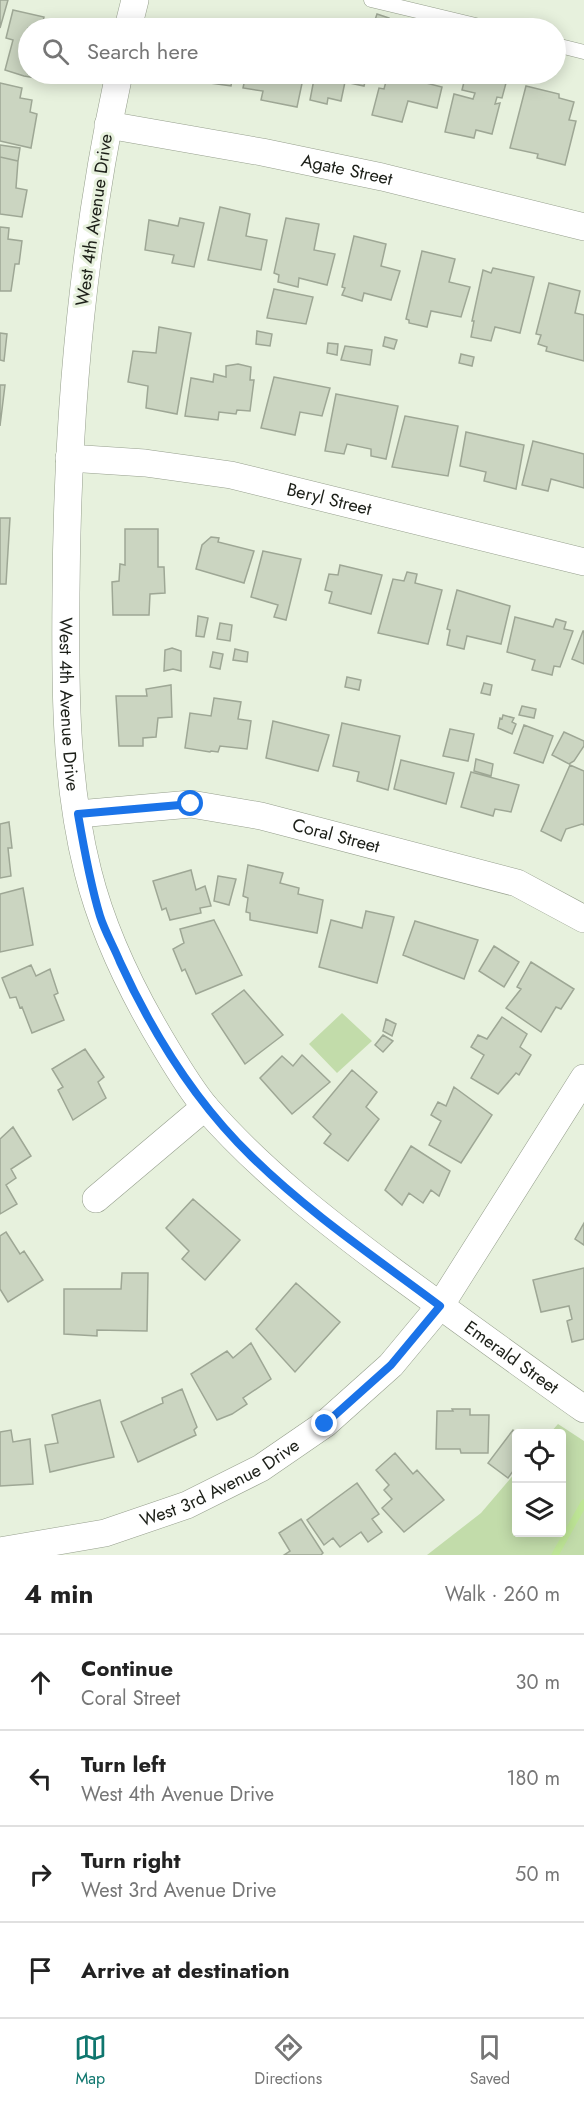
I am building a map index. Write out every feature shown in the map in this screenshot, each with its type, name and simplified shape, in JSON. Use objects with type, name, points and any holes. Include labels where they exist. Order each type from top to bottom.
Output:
[{"type":"street","points":[[130,18],[135,0]]},
{"type":"street","name":"West 4th Avenue Drive","points":[[117,84],[98,179],[82,292],[66,511],[68,743],[87,868],[101,919],[140,1007],[187,1083],[206,1107],[252,1157],[324,1219],[440,1306]]},
{"type":"street","name":"Agate Street","points":[[108,124],[382,177],[584,226]]},
{"type":"street","name":"Beryl Street","points":[[69,458],[145,463],[231,475],[584,562]]},
{"type":"street","name":"Coral Street","points":[[78,814],[191,804],[261,816],[517,883],[584,919]]},
{"type":"street","name":"West 3rd Avenue Drive","points":[[0,1551],[105,1533],[187,1505],[261,1468],[333,1417],[391,1365],[440,1306],[584,1078]]},
{"type":"street","points":[[96,1199],[206,1107]]},
{"type":"street","name":"Emerald Street","points":[[440,1306],[584,1409]]},
{"type":"lane","points":[[370,0],[446,18]]},
{"type":"lane","points":[[566,48],[584,52]]},
{"type":"green space","points":[[342,1013],[372,1041],[337,1073],[309,1044]]},
{"type":"green space","points":[[558,1424],[566,1429],[554,1429]]},
{"type":"green space","points":[[566,1429],[584,1441],[584,1555],[427,1555],[481,1513],[512,1477],[512,1537],[566,1537]]},
{"type":"building","points":[[0,0],[8,0],[0,28]]},
{"type":"building","points":[[13,10],[44,17],[18,18],[18,74],[5,70],[13,40],[6,38]]},
{"type":"building","points":[[377,14],[389,18],[376,18]]},
{"type":"building","points":[[0,83],[22,88],[20,98],[32,100],[30,112],[37,114],[31,148],[0,141]]},
{"type":"building","points":[[244,84],[302,84],[297,107],[261,100],[263,91],[243,88]]},
{"type":"building","points":[[313,84],[345,84],[341,101],[328,98],[327,104],[310,100]]},
{"type":"building","points":[[385,84],[430,84],[442,87],[437,108],[408,101],[402,122],[372,115],[379,88],[384,89]]},
{"type":"building","points":[[464,84],[506,84],[502,98],[497,97],[495,104],[500,103],[492,134],[476,130],[474,138],[445,132],[454,94],[473,99],[475,93],[462,90]]},
{"type":"building","points":[[526,86],[559,94],[559,98],[574,102],[569,120],[576,121],[565,165],[537,158],[538,154],[510,148]]},
{"type":"building","points":[[0,145],[20,148],[18,161],[0,157]]},
{"type":"building","points":[[0,157],[18,161],[16,188],[27,190],[22,217],[0,214]]},
{"type":"building","points":[[220,207],[250,214],[246,236],[267,240],[261,270],[208,260]]},
{"type":"building","points":[[180,218],[204,223],[194,267],[172,263],[174,255],[145,250],[149,220],[178,226]]},
{"type":"building","points":[[286,218],[319,224],[314,250],[335,254],[327,285],[299,278],[298,287],[278,282],[279,275],[274,273]]},
{"type":"building","points":[[0,227],[9,228],[8,239],[22,241],[19,264],[15,264],[11,291],[0,291]]},
{"type":"building","points":[[354,236],[386,244],[381,266],[400,271],[391,300],[364,293],[362,301],[342,295]]},
{"type":"building","points":[[422,251],[455,259],[449,282],[470,287],[461,317],[431,311],[427,327],[409,323],[406,319]]},
{"type":"building","points":[[493,268],[534,277],[520,333],[495,327],[491,341],[471,337],[474,321],[472,321],[483,270],[491,273]]},
{"type":"building","points":[[549,283],[580,291],[575,313],[584,315],[584,361],[546,351],[547,347],[538,344],[541,335],[536,334]]},
{"type":"building","points":[[274,289],[313,297],[306,324],[267,318]]},
{"type":"building","points":[[159,327],[191,333],[177,414],[146,408],[148,386],[128,382],[133,351],[156,353]]},
{"type":"building","points":[[257,331],[272,334],[270,346],[256,344]]},
{"type":"building","points":[[0,333],[7,334],[4,361],[0,360]]},
{"type":"building","points":[[385,337],[397,340],[394,349],[383,346]]},
{"type":"building","points":[[328,343],[338,344],[337,355],[327,353]]},
{"type":"building","points":[[345,346],[372,350],[370,365],[341,360]]},
{"type":"building","points":[[461,354],[474,357],[472,366],[459,363]]},
{"type":"building","points":[[238,364],[251,367],[250,380],[254,380],[250,411],[237,410],[236,414],[219,412],[218,420],[185,416],[191,378],[213,382],[214,374],[226,377],[226,366]]},
{"type":"building","points":[[274,377],[330,388],[322,416],[300,412],[295,435],[261,428]]},
{"type":"building","points":[[0,385],[5,385],[0,426]]},
{"type":"building","points":[[336,394],[398,406],[386,459],[371,456],[371,449],[347,444],[344,454],[325,451]]},
{"type":"building","points":[[405,416],[458,426],[448,476],[392,467]]},
{"type":"building","points":[[466,432],[524,445],[516,489],[484,481],[486,472],[460,466]]},
{"type":"building","points":[[533,441],[584,454],[584,488],[551,479],[548,491],[522,485]]},
{"type":"building","points":[[0,518],[10,518],[6,584],[0,584]]},
{"type":"building","points":[[125,529],[158,529],[158,567],[164,567],[165,593],[150,594],[149,615],[113,615],[112,582],[119,581],[120,564],[125,565]]},
{"type":"building","points":[[211,537],[219,538],[218,542],[254,551],[244,583],[196,569],[202,545]]},
{"type":"building","points":[[263,551],[301,559],[286,620],[274,617],[278,605],[251,597]]},
{"type":"building","points":[[340,565],[382,575],[371,614],[329,603],[332,592],[325,590],[329,574],[338,575]]},
{"type":"building","points":[[407,572],[417,574],[415,583],[442,590],[428,644],[378,633],[393,579],[404,581]]},
{"type":"building","points":[[457,590],[510,606],[501,644],[467,636],[464,649],[447,645],[450,630],[447,629]]},
{"type":"building","points":[[198,616],[208,618],[204,637],[196,636]]},
{"type":"building","points":[[515,617],[553,627],[556,619],[566,622],[564,629],[573,631],[560,667],[554,666],[552,675],[532,670],[535,660],[507,652]]},
{"type":"building","points":[[220,623],[232,625],[230,641],[217,639]]},
{"type":"building","points":[[584,631],[584,664],[572,659]]},
{"type":"building","points":[[172,648],[181,651],[181,671],[173,669],[164,671],[165,650]]},
{"type":"building","points":[[235,649],[248,652],[247,662],[233,660]]},
{"type":"building","points":[[213,652],[223,654],[220,669],[210,667]]},
{"type":"building","points":[[347,677],[361,680],[359,690],[345,687]]},
{"type":"building","points":[[484,683],[492,685],[490,695],[481,693]]},
{"type":"building","points":[[171,685],[172,717],[158,718],[156,737],[143,738],[143,746],[119,746],[116,696],[147,696],[146,689]]},
{"type":"building","points":[[214,698],[241,702],[238,719],[251,721],[247,749],[220,746],[218,752],[210,752],[185,748],[190,713],[211,716]]},
{"type":"building","points":[[522,706],[536,709],[534,718],[519,715]]},
{"type":"building","points":[[503,715],[514,718],[512,722],[516,724],[512,734],[498,728]]},
{"type":"building","points":[[273,721],[329,735],[318,771],[266,758]]},
{"type":"building","points":[[342,723],[400,736],[388,790],[357,781],[359,772],[333,766]]},
{"type":"building","points":[[524,725],[553,736],[543,763],[514,753]]},
{"type":"building","points":[[450,729],[474,734],[468,761],[443,756]]},
{"type":"building","points":[[564,732],[584,741],[584,746],[574,761],[569,764],[552,755]]},
{"type":"building","points":[[476,759],[493,764],[491,776],[474,771]]},
{"type":"building","points":[[401,760],[454,773],[446,804],[394,789]]},
{"type":"building","points":[[570,765],[584,771],[584,825],[566,829],[561,841],[541,831]]},
{"type":"building","points":[[471,772],[519,785],[511,812],[495,809],[493,816],[461,807]]},
{"type":"building","points":[[9,822],[12,848],[8,848],[11,876],[0,878],[0,824]]},
{"type":"building","points":[[248,865],[283,873],[280,883],[299,888],[298,894],[323,900],[317,933],[250,920],[250,913],[246,912],[248,898],[243,896]]},
{"type":"building","points":[[191,870],[196,890],[205,886],[211,906],[200,908],[201,913],[170,920],[166,908],[162,910],[153,881]]},
{"type":"building","points":[[218,876],[236,879],[229,905],[214,901]]},
{"type":"building","points":[[23,888],[33,945],[0,952],[0,894]]},
{"type":"building","points":[[366,911],[394,917],[377,983],[319,967],[331,920],[362,928]]},
{"type":"building","points":[[214,920],[242,975],[196,994],[185,969],[182,971],[173,949],[184,943],[180,929]]},
{"type":"building","points":[[415,921],[478,940],[464,979],[403,955]]},
{"type":"building","points":[[494,946],[519,962],[504,987],[479,971]]},
{"type":"building","points":[[531,962],[574,989],[561,1009],[556,1007],[541,1032],[506,1008],[521,989],[517,987]]},
{"type":"building","points":[[31,965],[36,976],[50,969],[58,993],[54,995],[64,1020],[32,1033],[22,1007],[20,1008],[16,997],[10,998],[2,978]]},
{"type":"building","points":[[244,990],[283,1035],[245,1064],[212,1014]]},
{"type":"building","points":[[502,1017],[527,1034],[520,1047],[531,1055],[519,1075],[516,1073],[498,1094],[471,1078],[484,1055],[471,1047],[478,1035],[487,1039]]},
{"type":"building","points":[[386,1019],[396,1024],[392,1036],[383,1031]]},
{"type":"building","points":[[383,1035],[393,1041],[383,1052],[375,1045]]},
{"type":"building","points":[[85,1049],[104,1077],[98,1082],[106,1098],[73,1120],[58,1090],[63,1087],[52,1069]]},
{"type":"building","points":[[302,1055],[330,1082],[292,1114],[260,1078],[282,1056],[293,1066]]},
{"type":"building","points":[[352,1070],[377,1092],[366,1107],[379,1119],[348,1161],[324,1143],[331,1134],[313,1117]]},
{"type":"building","points":[[454,1087],[492,1115],[461,1163],[429,1145],[441,1121],[431,1115],[438,1102],[446,1106]]},
{"type":"building","points":[[13,1127],[31,1156],[11,1169],[16,1178],[6,1185],[17,1204],[0,1214],[0,1139]]},
{"type":"building","points":[[411,1146],[450,1171],[439,1196],[431,1190],[423,1203],[409,1193],[402,1205],[385,1190]]},
{"type":"building","points":[[193,1199],[240,1240],[205,1280],[182,1259],[189,1251],[166,1228]]},
{"type":"building","points":[[584,1223],[584,1245],[575,1239]]},
{"type":"building","points":[[6,1232],[20,1254],[24,1251],[43,1280],[8,1302],[0,1289],[0,1236]]},
{"type":"building","points":[[584,1268],[584,1339],[572,1342],[567,1321],[572,1319],[569,1306],[541,1312],[533,1280]]},
{"type":"building","points":[[122,1273],[148,1273],[147,1331],[97,1330],[97,1336],[64,1334],[64,1289],[121,1289]]},
{"type":"building","points":[[296,1283],[340,1322],[295,1372],[256,1329]]},
{"type":"building","points":[[251,1343],[271,1379],[243,1398],[247,1404],[217,1420],[191,1374],[227,1351],[233,1358]]},
{"type":"building","points":[[182,1389],[197,1427],[194,1430],[196,1435],[138,1462],[121,1422],[163,1403],[162,1398]]},
{"type":"building","points":[[100,1400],[114,1457],[50,1472],[45,1445],[58,1443],[52,1415]]},
{"type":"building","points":[[452,1409],[470,1409],[470,1415],[489,1415],[488,1453],[461,1453],[460,1449],[436,1449],[437,1411],[453,1411]]},
{"type":"building","points":[[11,1430],[13,1442],[30,1439],[33,1484],[0,1486],[0,1432]]},
{"type":"building","points":[[512,1431],[512,1472],[508,1478],[488,1463]]},
{"type":"building","points":[[395,1453],[413,1474],[417,1470],[444,1500],[404,1532],[382,1508],[392,1499],[384,1490],[389,1485],[376,1470]]},
{"type":"building","points":[[357,1483],[379,1514],[372,1519],[382,1532],[368,1542],[361,1532],[340,1547],[333,1538],[324,1545],[307,1520]]},
{"type":"building","points":[[301,1519],[323,1553],[321,1555],[284,1555],[290,1551],[279,1533]]},
{"type":"waterway","points":[[555,1555],[584,1503]]},
{"type":"route","points":[[191,804],[78,814],[87,868],[101,919],[140,1007],[187,1083],[252,1157],[324,1219],[440,1306],[391,1365],[325,1424]]}]
